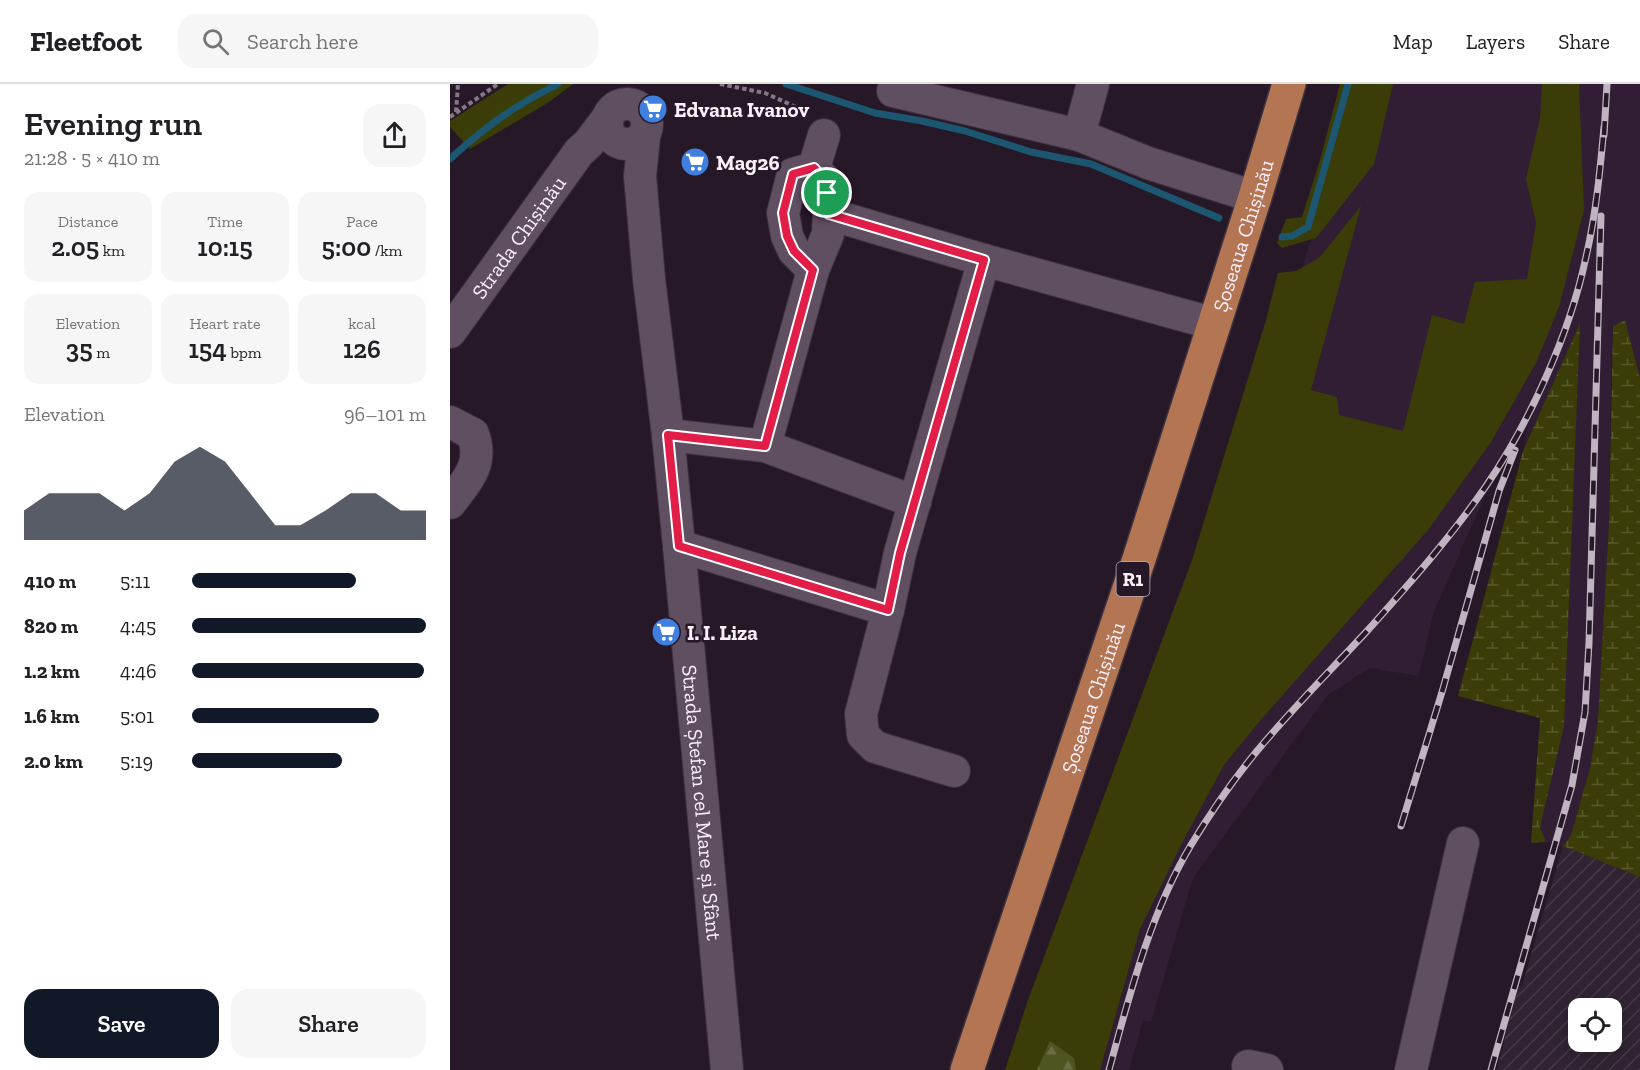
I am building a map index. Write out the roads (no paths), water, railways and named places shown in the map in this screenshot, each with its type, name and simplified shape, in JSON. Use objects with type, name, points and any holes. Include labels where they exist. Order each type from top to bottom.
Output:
[{"type":"highway","name":"Șoseaua Chișinău","points":[[967,1070],[1125,601],[1215,324],[1289,84]]},
{"type":"street","points":[[883,87],[912,92],[929,84]]},
{"type":"street","points":[[1079,135],[1093,84]]},
{"type":"street","points":[[883,87],[1079,135],[1148,163],[1255,197]]},
{"type":"street","name":"Strada Ștefan cel Mare și Sfânt","points":[[620,119],[639,176],[668,435],[726,1070]]},
{"type":"street","name":"Strada Chișinău","points":[[450,332],[572,161],[620,119]]},
{"type":"street","points":[[814,168],[824,135]]},
{"type":"street","points":[[765,446],[813,270],[828,234],[827,193],[823,178],[814,168]]},
{"type":"street","points":[[813,270],[794,251],[787,236],[783,213],[793,174],[814,168]]},
{"type":"street","points":[[829,214],[1215,324]]},
{"type":"street","points":[[954,771],[875,747],[863,735],[861,714],[900,553],[984,260]]},
{"type":"street","points":[[450,422],[473,435],[478,456],[468,478],[450,503]]},
{"type":"street","points":[[668,435],[765,446],[915,502]]},
{"type":"street","points":[[679,546],[888,610]]},
{"type":"street","points":[[1411,1070],[1463,843]]},
{"type":"waterway","points":[[450,159],[501,117],[558,84]]},
{"type":"waterway","points":[[786,84],[875,113],[965,131],[1031,152],[1091,164],[1219,218]]},
{"type":"waterway","points":[[1282,237],[1292,236],[1308,227],[1348,84]]},
{"type":"railway","points":[[1604,135],[1607,84]]},
{"type":"railway","points":[[1109,1070],[1142,954],[1164,898],[1206,820],[1239,773],[1270,735],[1368,630],[1444,542],[1473,505],[1518,434],[1559,346],[1579,286],[1595,209],[1604,127]]},
{"type":"railway","points":[[1491,1070],[1572,785],[1585,712],[1601,216]]},
{"type":"railway","points":[[1401,826],[1499,491],[1515,450]]},
{"type":"place","name":"Edvana Ivanov","points":[[653,109]]},
{"type":"place","name":"Mag26","points":[[695,162]]},
{"type":"place","name":"I. I. Liza","points":[[666,632]]}]
